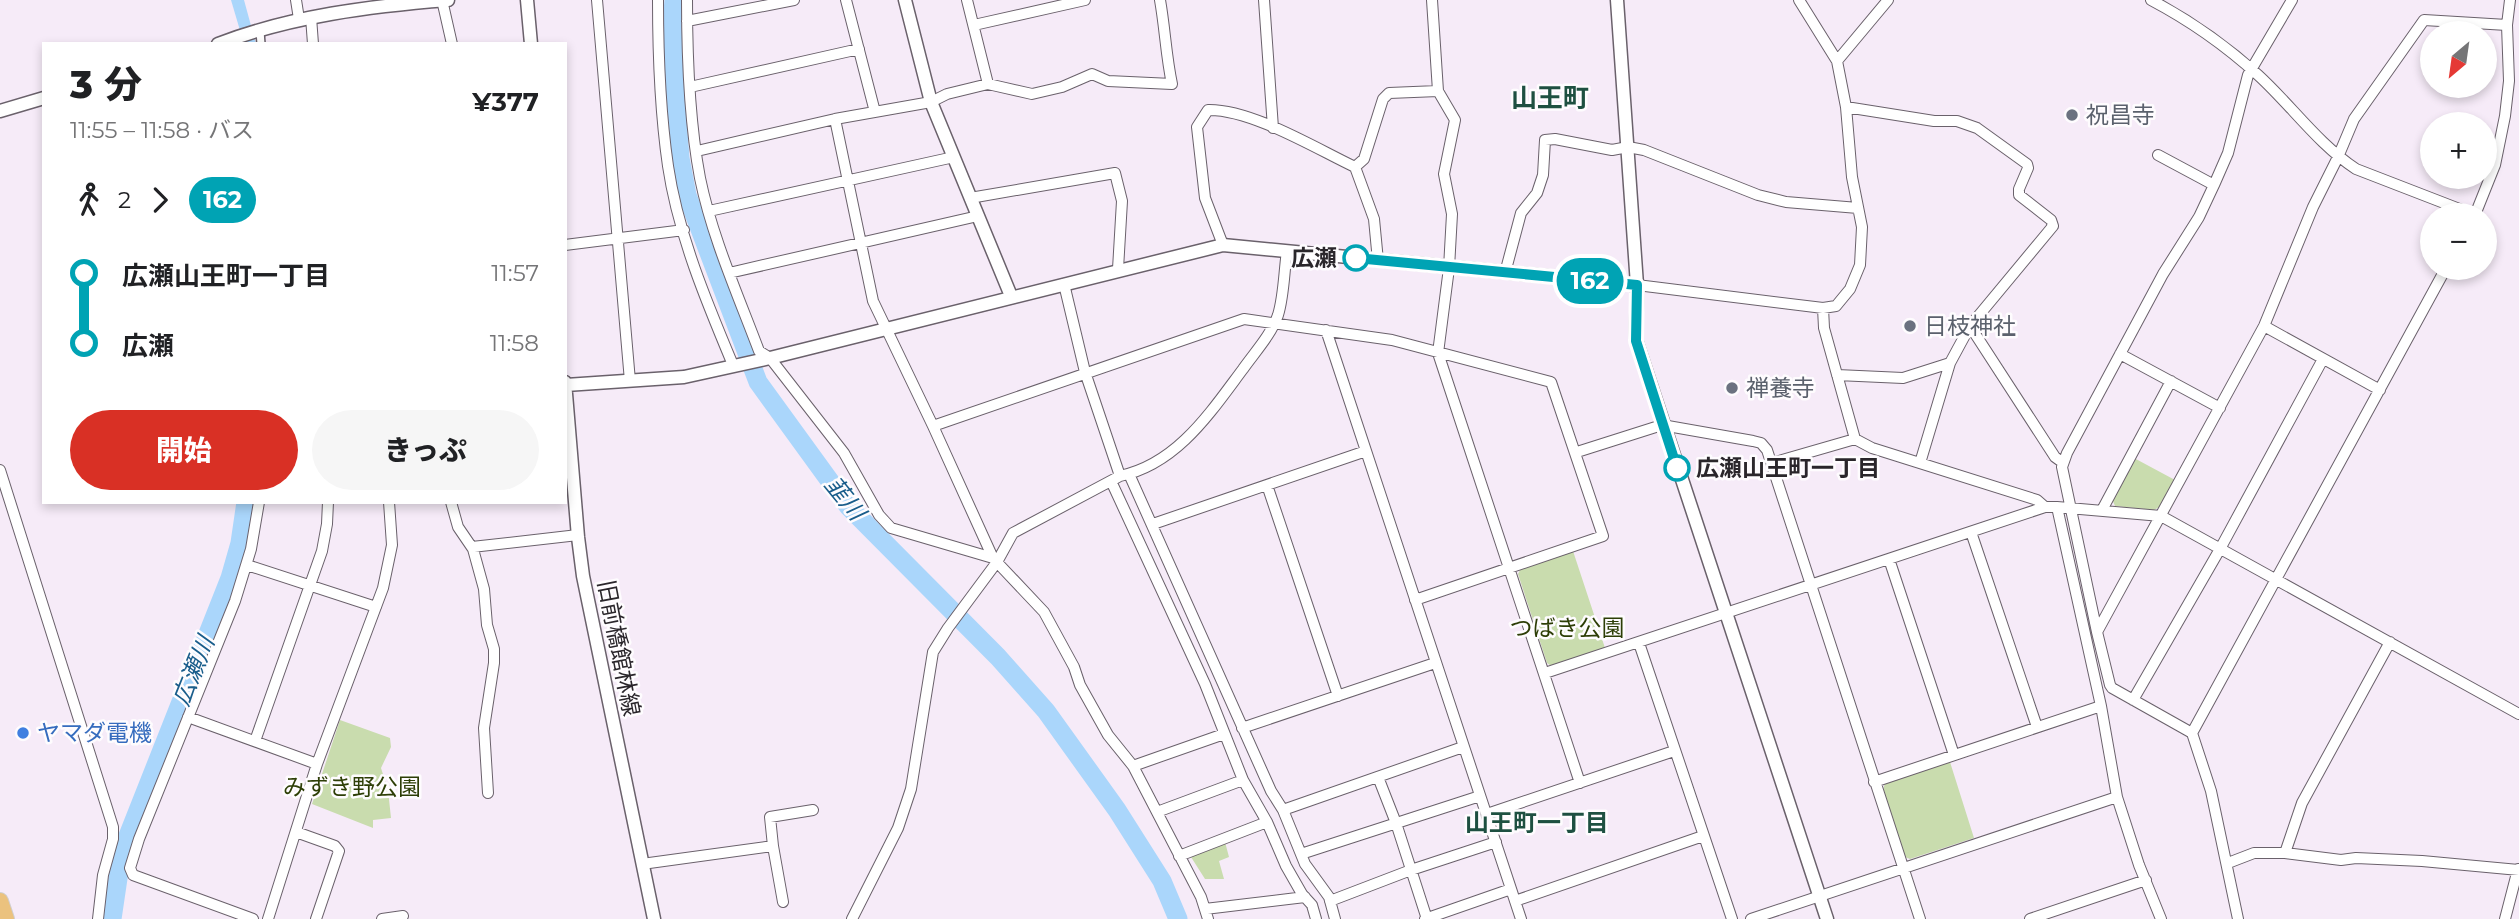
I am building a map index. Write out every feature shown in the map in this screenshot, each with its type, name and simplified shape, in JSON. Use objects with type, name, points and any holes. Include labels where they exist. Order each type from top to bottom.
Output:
[{"type":"main road","points":[[0,901],[6,919]]},
{"type":"street","points":[[296,0],[312,42]]},
{"type":"street","points":[[442,0],[452,42]]},
{"type":"street","points":[[224,42],[259,36],[305,18],[448,0]]},
{"type":"street","points":[[527,0],[531,42]]},
{"type":"street","points":[[597,0],[630,381]]},
{"type":"street","points":[[658,0],[658,57],[668,168],[708,306],[735,365]]},
{"type":"street","points":[[687,0],[690,87],[700,177],[729,273],[759,351],[844,453],[879,515],[891,528],[995,560]]},
{"type":"street","points":[[687,21],[794,0]]},
{"type":"street","points":[[846,0],[875,112]]},
{"type":"street","points":[[905,0],[931,102],[1011,296]]},
{"type":"street","points":[[967,0],[988,84]]},
{"type":"street","points":[[974,25],[1085,0]]},
{"type":"street","points":[[697,151],[835,119],[931,102],[947,94],[988,84],[1032,94],[1062,87],[1092,74],[1108,81],[1172,84],[1166,58],[1160,0]]},
{"type":"street","points":[[1264,0],[1273,128]]},
{"type":"street","points":[[1432,0],[1438,91],[1455,120],[1444,174],[1452,214],[1449,268],[1438,353],[1580,783]]},
{"type":"street","points":[[1617,0],[1637,285],[1636,341],[1827,919]]},
{"type":"street","points":[[567,383],[684,377],[1223,245],[1637,285],[1823,308],[1836,306],[1850,289],[1860,265],[1862,227],[1852,177],[1846,107],[1837,61],[1799,0]]},
{"type":"street","points":[[1837,61],[1888,0]]},
{"type":"street","points":[[2151,0],[2181,16],[2251,69],[2338,157],[2356,169],[2444,203]]},
{"type":"street","points":[[2238,919],[2211,791],[2192,733],[2112,688],[2097,632],[2062,462],[2162,274],[2199,217],[2228,153],[2251,69],[2292,0]]},
{"type":"street","points":[[2480,203],[2495,165],[2507,95],[2507,25],[2510,0]]},
{"type":"street","points":[[2097,632],[2264,326],[2313,207],[2354,119],[2424,20],[2507,25]]},
{"type":"street","points":[[690,87],[859,49]]},
{"type":"street","points":[[1355,167],[1364,159],[1383,99],[1390,93],[1438,91]]},
{"type":"street","points":[[2507,95],[2519,101]]},
{"type":"street","points":[[0,111],[42,99]]},
{"type":"street","points":[[1846,107],[1934,121],[1957,121],[1977,128],[2026,164],[2028,168],[2019,195],[2051,220],[2053,226],[1970,326],[1950,363],[1920,463]]},
{"type":"street","points":[[1223,245],[1205,198],[1197,127],[1208,110],[1222,110],[1273,128],[1355,167],[1374,219],[1378,261]]},
{"type":"street","points":[[835,119],[873,302],[995,560],[1044,612],[1108,735],[1133,766],[1207,914],[1305,897]]},
{"type":"street","points":[[1505,273],[1515,227],[1521,213],[1537,193],[1543,175],[1545,140],[1555,139],[1612,150],[1628,147],[1644,150],[1758,195],[1786,202],[1858,208]]},
{"type":"street","points":[[2158,155],[2214,185]]},
{"type":"street","points":[[709,211],[954,157]]},
{"type":"street","points":[[970,198],[1115,173],[1122,201],[1118,270]]},
{"type":"street","points":[[729,273],[978,216]]},
{"type":"street","points":[[567,245],[684,230]]},
{"type":"street","points":[[852,919],[898,828],[911,789],[933,652],[949,626],[1013,533],[1166,455],[1192,435],[1268,335],[1278,314],[1287,251]]},
{"type":"street","points":[[2192,733],[2440,280]]},
{"type":"street","points":[[1064,284],[1085,372],[1120,477],[1243,780],[1267,822],[1286,866],[1312,905],[1316,919]]},
{"type":"street","points":[[1823,308],[1824,328],[1855,439]]},
{"type":"street","points":[[933,426],[1244,319],[1392,340],[1552,382],[1603,536],[1415,600]]},
{"type":"street","points":[[1970,326],[2055,457],[2062,462]]},
{"type":"street","points":[[2264,326],[2380,390]]},
{"type":"street","points":[[1326,330],[1521,919]]},
{"type":"street","points":[[2120,354],[2220,408]]},
{"type":"street","points":[[2133,700],[2323,359]]},
{"type":"street","points":[[1837,375],[1903,378],[1950,363]]},
{"type":"street","points":[[2102,510],[2171,382]]},
{"type":"street","name":"旧前橋館林線","points":[[567,406],[583,576],[654,919]]},
{"type":"street","points":[[1577,452],[1662,425],[1761,443],[1767,450],[1920,919]]},
{"type":"street","points":[[1772,463],[1855,439],[1872,448],[2037,500],[2045,508]]},
{"type":"street","points":[[1153,524],[1366,451]]},
{"type":"street","points":[[0,470],[113,827],[113,839],[103,875],[98,919]]},
{"type":"street","points":[[1120,477],[1153,524],[1271,791],[1283,810],[1301,854],[1330,901],[1335,919]]},
{"type":"street","points":[[1267,485],[1338,696]]},
{"type":"street","points":[[253,919],[131,872],[139,839],[247,565],[259,504]]},
{"type":"street","points":[[255,741],[325,541],[328,504]]},
{"type":"street","points":[[268,919],[317,764],[388,571],[392,545],[389,504]]},
{"type":"street","points":[[452,504],[458,527],[472,547],[484,589],[487,625],[495,656],[484,728],[488,793]]},
{"type":"street","points":[[1545,673],[2045,508],[2057,507],[2161,516],[2519,714]]},
{"type":"street","points":[[2057,507],[2101,706],[2117,797],[2161,919]]},
{"type":"street","points":[[1971,532],[2037,727]]},
{"type":"street","points":[[472,547],[578,535]]},
{"type":"street","points":[[1889,559],[1954,755]]},
{"type":"street","points":[[247,565],[376,607]]},
{"type":"street","points":[[2285,853],[2302,803],[2389,642]]},
{"type":"street","points":[[1639,643],[1732,919]]},
{"type":"street","points":[[1242,728],[1435,663]]},
{"type":"street","points":[[1874,782],[2101,706]]},
{"type":"street","points":[[188,717],[317,764]]},
{"type":"street","points":[[1133,766],[1224,734]]},
{"type":"street","points":[[1283,810],[1463,747]]},
{"type":"street","points":[[1487,814],[1674,751]]},
{"type":"street","points":[[1378,777],[1396,823],[1426,919],[1511,888]]},
{"type":"street","points":[[1157,812],[1243,780]]},
{"type":"street","points":[[1301,854],[1480,796]]},
{"type":"street","points":[[1751,919],[2117,797]]},
{"type":"street","points":[[783,902],[772,846],[770,817],[813,810]]},
{"type":"street","points":[[1179,856],[1267,822]]},
{"type":"street","points":[[296,832],[335,846],[339,851],[316,919]]},
{"type":"street","points":[[1515,901],[1703,836]]},
{"type":"street","points":[[1330,901],[1496,842]]},
{"type":"street","points":[[642,864],[772,846]]},
{"type":"street","points":[[2228,863],[2254,853],[2285,853],[2341,860],[2356,858],[2422,861],[2519,869],[2505,919]]},
{"type":"street","points":[[2029,919],[2146,880]]},
{"type":"street","points":[[382,919],[403,916]]},
{"type":"green space","points":[[2134,458],[2175,480],[2161,506],[2154,510],[2115,506],[2112,499]]},
{"type":"green space","name":"つばき公園","points":[[1573,551],[1605,648],[1551,666],[1547,663],[1518,574],[1521,568]]},
{"type":"green space","name":"みずき野公園","points":[[340,720],[390,738],[391,747],[381,768],[388,790],[391,818],[373,820],[373,828],[312,804]]},
{"type":"green space","points":[[1950,762],[1974,838],[1910,859],[1905,857],[1883,790],[1885,783]]},
{"type":"green space","points":[[1225,842],[1229,857],[1219,861],[1224,879],[1205,879],[1191,857],[1193,853]]},
{"type":"water","points":[[231,0],[244,0],[255,42],[243,42]]},
{"type":"waterway","name":"韮川","points":[[674,0],[674,78],[680,158],[687,195],[758,382],[848,506],[998,657],[1046,711],[1117,810],[1162,881],[1178,919]]},
{"type":"waterway","name":"広瀬川","points":[[112,919],[122,851],[230,578],[240,543],[246,504]]},
{"type":"bus line","name":"162","points":[[1356,258],[1637,285],[1636,341],[1677,468]]},
{"type":"place","name":"祝昌寺","points":[[2072,115]]},
{"type":"place","name":"広瀬","points":[[1356,258]]},
{"type":"place","name":"日枝神社","points":[[1910,326]]},
{"type":"place","name":"禅養寺","points":[[1732,388]]},
{"type":"place","name":"広瀬山王町一丁目","points":[[1677,468]]},
{"type":"place","name":"ヤマダ電機","points":[[23,733]]},
{"type":"district","name":"山王町","points":[[1550,98]]},
{"type":"district","name":"山王町一丁目","points":[[1537,822]]}]
